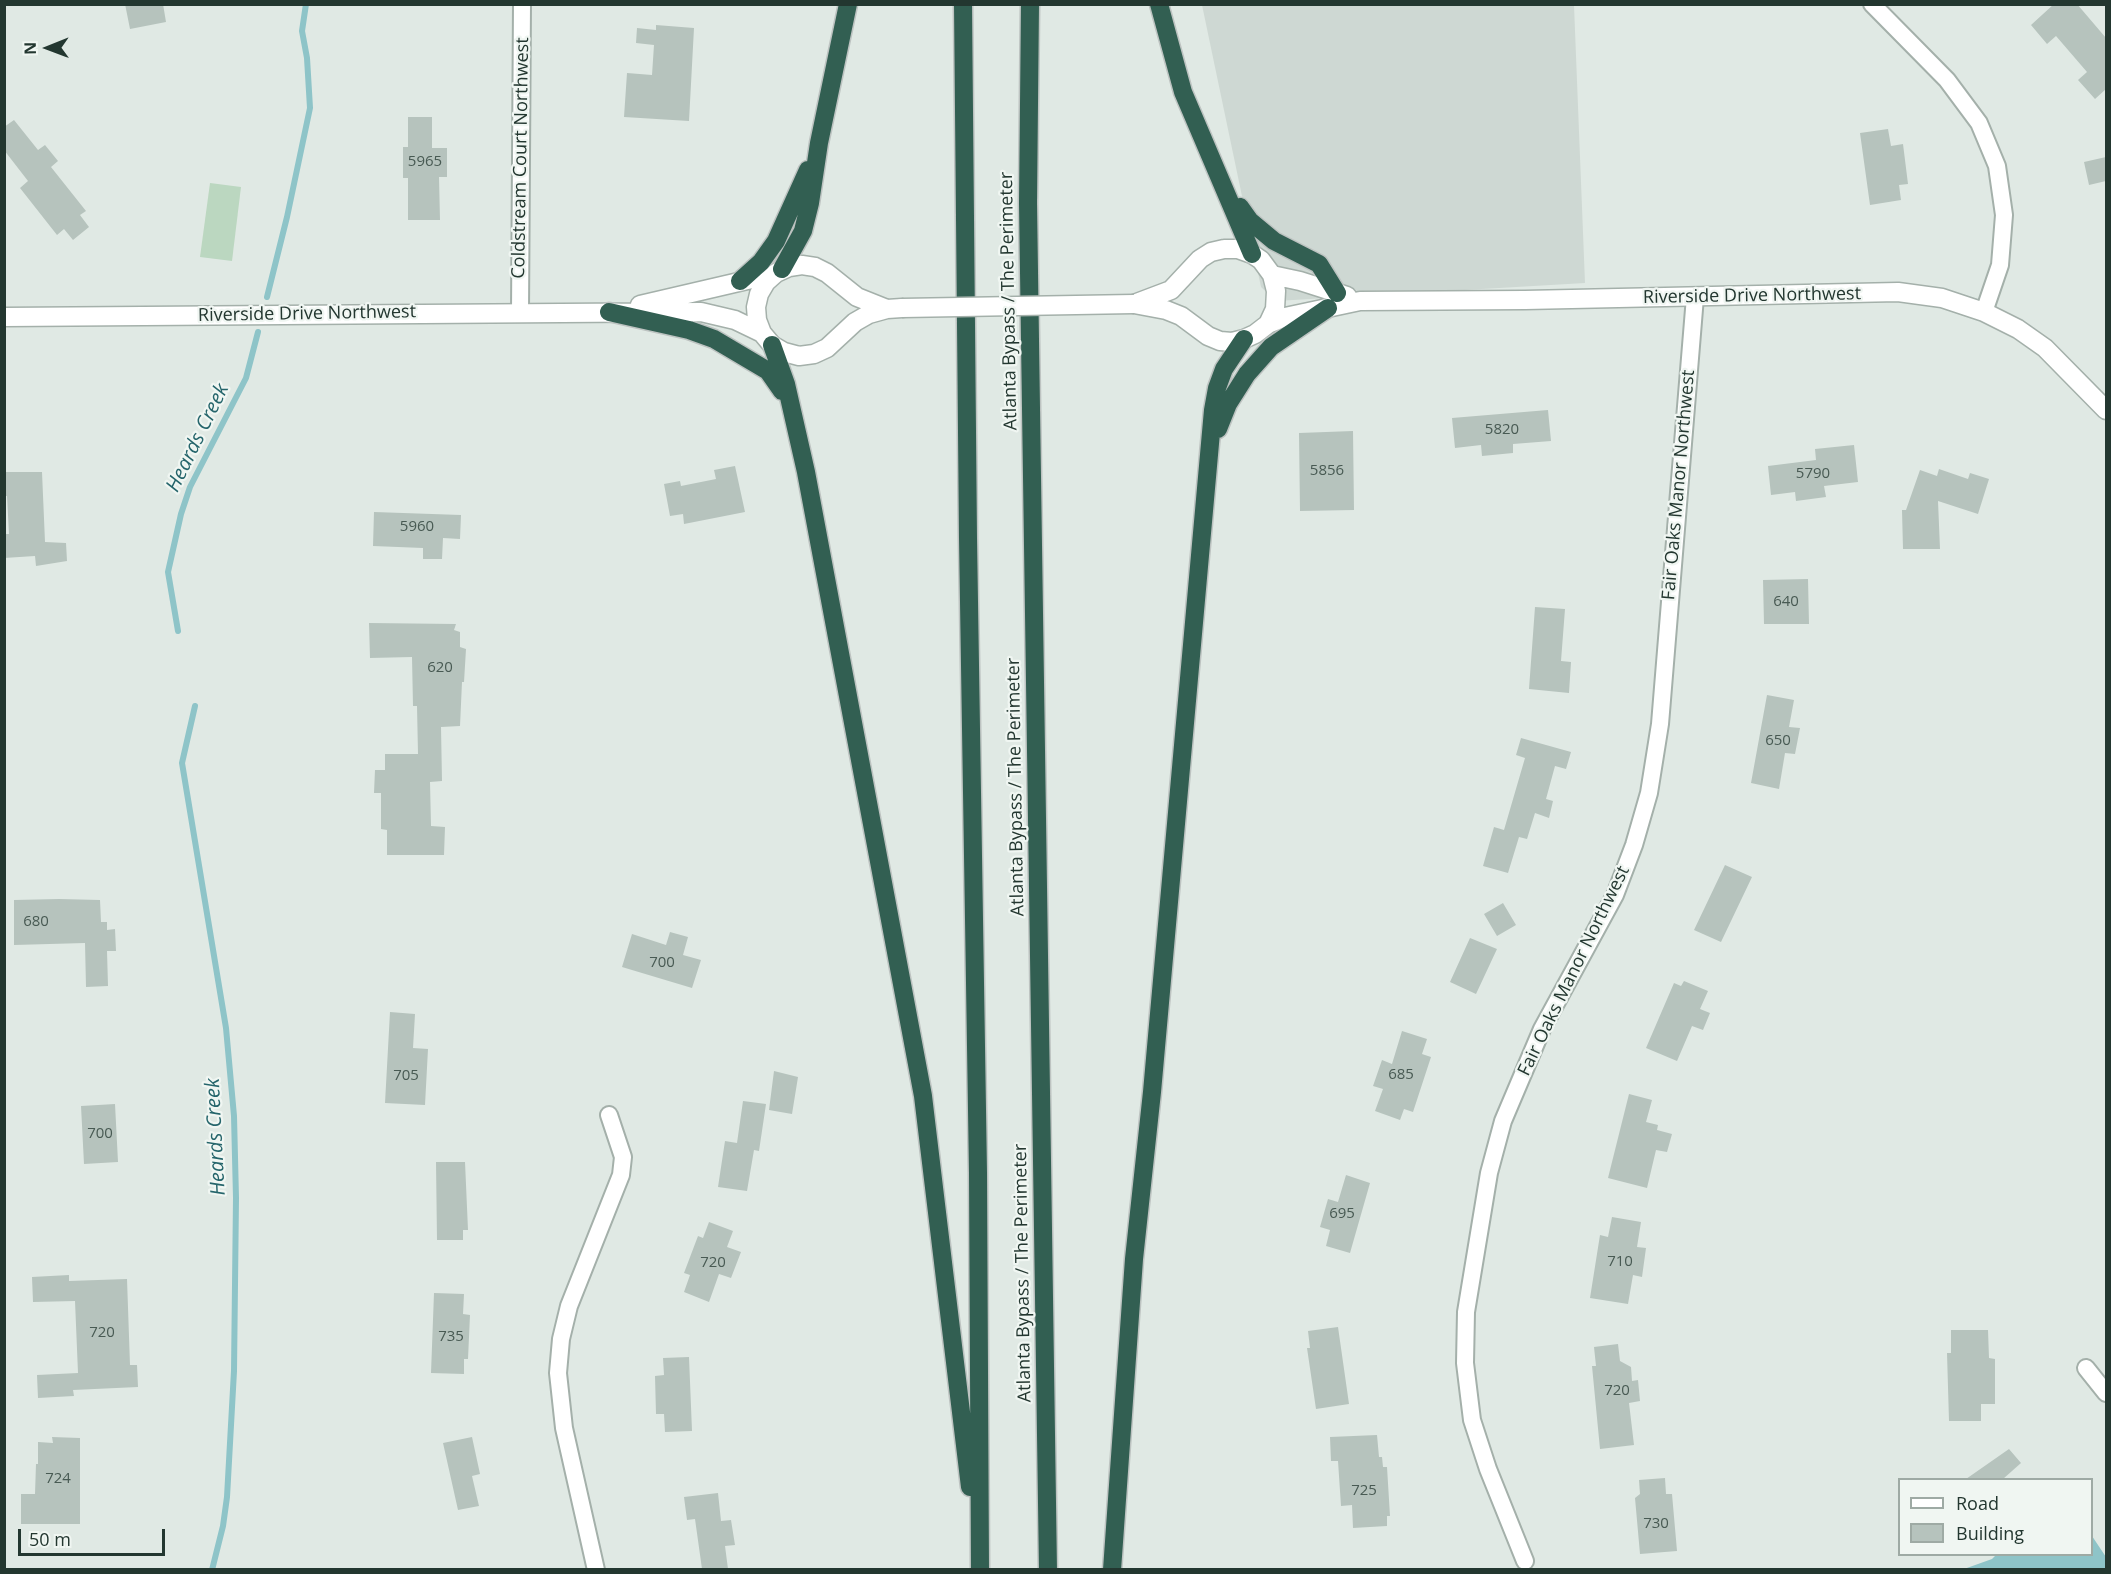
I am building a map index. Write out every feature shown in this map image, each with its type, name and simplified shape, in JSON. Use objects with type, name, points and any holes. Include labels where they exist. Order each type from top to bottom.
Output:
[{"type":"highway","points":[[779,271],[803,231],[848,4]]},
{"type":"highway","points":[[963,4],[978,1184],[980,1569]]},
{"type":"highway","name":"Atlanta Bypass / The Perimeter","points":[[1030,4],[1028,203],[1048,1569]]},
{"type":"highway","points":[[1159,4],[1183,92],[1252,254]]},
{"type":"highway","points":[[740,281],[760,262],[776,241],[819,143]]},
{"type":"highway","points":[[1209,450],[1228,404],[1247,374],[1271,347],[1332,301],[1319,264],[1274,241],[1250,221],[1222,181]]},
{"type":"highway","points":[[609,312],[688,330],[714,339],[768,371],[791,404]]},
{"type":"highway","points":[[767,339],[786,384],[806,472],[923,1096],[980,1569]]},
{"type":"highway","points":[[1112,1569],[1134,1259],[1152,1092],[1209,450],[1217,388],[1224,369],[1245,339]]},
{"type":"street","name":"Coldstream Court Northwest","points":[[520,312],[522,4]]},
{"type":"street","points":[[1872,4],[1947,80],[1979,123],[1996,166],[2004,215],[2000,265],[1984,312]]},
{"type":"street","points":[[1134,304],[1172,290],[1200,260],[1211,252],[1238,249],[1261,260],[1272,275],[1276,301],[1268,324]]},
{"type":"street","name":"Riverside Drive Northwest","points":[[609,312],[802,265],[815,267],[827,273],[857,297],[894,308]]},
{"type":"street","points":[[767,339],[757,320],[756,307],[759,294],[766,282],[779,271]]},
{"type":"street","points":[[1272,275],[1300,281],[1332,301]]},
{"type":"street","name":"Riverside Drive Northwest","points":[[1245,339],[1256,334],[1268,324],[1332,301],[1898,292],[1942,298],[1984,312],[2018,329],[2045,348],[2106,410]]},
{"type":"street","name":"Fair Oaks Manor Northwest","points":[[1525,1561],[1488,1468],[1472,1420],[1465,1363],[1466,1312],[1489,1173],[1503,1121],[1542,1029],[1615,894],[1634,845],[1648,793],[1660,724],[1695,297]]},
{"type":"street","points":[[894,308],[1134,304],[1166,310],[1181,316],[1208,336],[1220,341],[1232,342],[1245,339]]},
{"type":"street","name":"Riverside Drive Northwest","points":[[4,317],[701,312],[735,320],[784,352],[799,356],[814,354],[827,348],[855,322],[869,314],[894,308]]},
{"type":"street","points":[[596,1569],[564,1428],[558,1373],[561,1339],[569,1306],[621,1175],[623,1157],[609,1115]]},
{"type":"street","points":[[2086,1368],[2106,1393]]},
{"type":"shaded area","points":[[1202,5],[1574,5],[1585,283],[1276,301],[1261,287]]},
{"type":"green space","points":[[210,183],[241,187],[232,261],[200,257]]},
{"type":"water","points":[[2093,1538],[2106,1557],[2106,1569],[1964,1569],[1995,1556],[2093,1556]]},
{"type":"building","points":[[125,4],[163,4],[166,22],[130,29]]},
{"type":"building","points":[[2054,4],[2077,4],[2106,38],[2106,89],[2095,99],[2078,80],[2087,72],[2056,36],[2047,44],[2031,25]]},
{"type":"building","points":[[656,25],[694,28],[689,121],[624,117],[627,73],[652,75],[654,45],[636,43],[637,28],[656,30]]},
{"type":"building","points":[[408,117],[432,117],[432,148],[447,148],[447,177],[439,177],[440,220],[408,220],[408,178],[403,178],[403,147],[408,147]]},
{"type":"building","points":[[14,120],[38,150],[45,145],[58,161],[51,167],[86,211],[80,215],[89,227],[73,240],[64,229],[57,235],[20,188],[28,181],[4,150],[4,127]]},
{"type":"building","points":[[1888,129],[1891,146],[1903,144],[1908,184],[1899,185],[1901,200],[1870,205],[1860,133]]},
{"type":"building","points":[[2106,157],[2106,181],[2089,185],[2084,162]]},
{"type":"building","points":[[1548,410],[1551,441],[1513,444],[1513,453],[1482,456],[1481,445],[1455,448],[1452,418]]},
{"type":"building","points":[[1353,431],[1354,510],[1300,511],[1299,433]]},
{"type":"building","points":[[1854,445],[1858,482],[1824,486],[1826,497],[1796,501],[1795,492],[1771,495],[1768,466],[1816,460],[1815,449]]},
{"type":"building","points":[[735,466],[745,512],[684,524],[683,514],[670,516],[664,484],[680,481],[681,486],[716,479],[714,470]]},
{"type":"building","points":[[1939,469],[1968,479],[1970,473],[1989,479],[1978,514],[1938,501],[1940,549],[1903,549],[1902,510],[1906,510],[1920,470],[1937,476]]},
{"type":"building","points":[[4,472],[42,472],[45,542],[66,543],[67,561],[36,566],[35,556],[4,558],[4,534],[9,534],[7,496],[4,496]]},
{"type":"building","points":[[374,512],[461,515],[460,539],[443,538],[442,559],[423,559],[423,548],[373,546]]},
{"type":"building","points":[[1808,579],[1809,624],[1764,624],[1763,580]]},
{"type":"building","points":[[1535,607],[1565,609],[1561,661],[1571,662],[1569,693],[1529,689]]},
{"type":"building","points":[[369,623],[456,624],[454,630],[460,632],[460,647],[466,649],[460,726],[441,727],[442,781],[430,782],[431,826],[445,827],[444,855],[387,855],[387,830],[381,829],[381,793],[374,793],[375,770],[385,770],[385,754],[418,754],[417,706],[413,706],[412,657],[370,658]]},
{"type":"building","points":[[1767,695],[1794,700],[1789,727],[1800,728],[1795,754],[1785,753],[1779,789],[1751,783]]},
{"type":"building","points":[[1521,738],[1571,752],[1566,769],[1555,766],[1546,799],[1553,801],[1549,818],[1535,813],[1527,839],[1519,837],[1508,873],[1483,866],[1494,827],[1504,830],[1525,758],[1516,755]]},
{"type":"building","points":[[1725,865],[1752,877],[1721,942],[1694,930]]},
{"type":"building","points":[[14,900],[100,900],[101,922],[107,922],[107,930],[115,929],[116,951],[107,951],[108,986],[86,987],[85,943],[14,945]]},
{"type":"building","points":[[1503,903],[1516,925],[1497,936],[1484,914]]},
{"type":"building","points":[[670,932],[688,937],[683,955],[701,960],[692,988],[622,967],[632,934],[666,945]]},
{"type":"building","points":[[1470,938],[1497,949],[1476,994],[1450,982]]},
{"type":"building","points":[[1684,981],[1708,991],[1700,1009],[1710,1013],[1703,1030],[1692,1026],[1677,1061],[1646,1048],[1674,983],[1681,986]]},
{"type":"building","points":[[390,1012],[415,1014],[413,1048],[428,1049],[425,1105],[385,1103]]},
{"type":"building","points":[[1402,1031],[1427,1039],[1422,1054],[1431,1057],[1413,1112],[1404,1109],[1400,1120],[1375,1111],[1383,1089],[1373,1086],[1382,1060],[1392,1064]]},
{"type":"building","points":[[774,1071],[798,1077],[792,1114],[769,1110]]},
{"type":"building","points":[[1629,1094],[1652,1100],[1646,1122],[1658,1125],[1657,1130],[1672,1134],[1667,1152],[1656,1150],[1647,1188],[1608,1178]]},
{"type":"building","points":[[743,1101],[766,1104],[759,1151],[754,1150],[747,1191],[718,1187],[725,1141],[737,1143]]},
{"type":"building","points":[[115,1104],[118,1162],[84,1164],[81,1106]]},
{"type":"building","points":[[436,1162],[465,1162],[468,1230],[463,1230],[463,1240],[437,1240]]},
{"type":"building","points":[[1346,1175],[1370,1183],[1350,1253],[1326,1246],[1330,1230],[1320,1227],[1328,1199],[1338,1202]]},
{"type":"building","points":[[1612,1217],[1641,1222],[1637,1247],[1646,1248],[1642,1277],[1633,1275],[1628,1304],[1590,1298],[1600,1235],[1608,1237]]},
{"type":"building","points":[[709,1222],[733,1231],[727,1247],[741,1252],[731,1278],[719,1274],[709,1302],[684,1292],[690,1275],[684,1273],[698,1236],[703,1238]]},
{"type":"building","points":[[69,1275],[69,1281],[127,1279],[130,1365],[137,1365],[138,1387],[73,1390],[74,1396],[38,1398],[37,1375],[78,1373],[75,1301],[33,1302],[32,1277]]},
{"type":"building","points":[[434,1293],[464,1294],[463,1314],[470,1315],[468,1359],[464,1359],[464,1374],[431,1373]]},
{"type":"building","points":[[1338,1327],[1349,1404],[1316,1409],[1307,1348],[1310,1348],[1308,1331]]},
{"type":"building","points":[[1951,1330],[1988,1330],[1989,1358],[1995,1359],[1995,1404],[1981,1404],[1981,1421],[1949,1421],[1947,1353],[1951,1353]]},
{"type":"building","points":[[1618,1344],[1620,1361],[1631,1367],[1632,1381],[1638,1380],[1640,1401],[1629,1403],[1634,1445],[1600,1449],[1592,1366],[1596,1366],[1594,1347]]},
{"type":"building","points":[[689,1357],[692,1431],[665,1432],[664,1414],[656,1414],[655,1376],[664,1375],[663,1358]]},
{"type":"building","points":[[1377,1435],[1379,1457],[1382,1457],[1383,1467],[1387,1467],[1390,1516],[1387,1516],[1387,1526],[1353,1528],[1352,1505],[1341,1506],[1338,1461],[1331,1461],[1330,1437]]},
{"type":"building","points":[[52,1437],[80,1438],[80,1524],[21,1524],[21,1494],[35,1494],[38,1442],[53,1443]]},
{"type":"building","points":[[472,1437],[480,1474],[472,1476],[479,1506],[458,1510],[443,1443]]},
{"type":"building","points":[[2009,1449],[2021,1463],[2004,1478],[1967,1478]]},
{"type":"building","points":[[1665,1478],[1666,1494],[1672,1494],[1677,1551],[1640,1554],[1635,1498],[1640,1494],[1639,1480]]},
{"type":"building","points":[[718,1493],[721,1521],[731,1520],[735,1545],[725,1546],[728,1569],[702,1569],[695,1519],[687,1520],[684,1497]]},
{"type":"waterway","name":"Heards Creek","points":[[267,297],[310,108],[307,58],[302,31],[306,4]]},
{"type":"waterway","name":"Heards Creek","points":[[178,631],[168,572],[181,514],[190,487],[246,378],[258,332]]},
{"type":"waterway","name":"Heards Creek","points":[[195,706],[182,763],[226,1028],[234,1116],[236,1198],[234,1371],[227,1497],[223,1526],[212,1570]]}]
